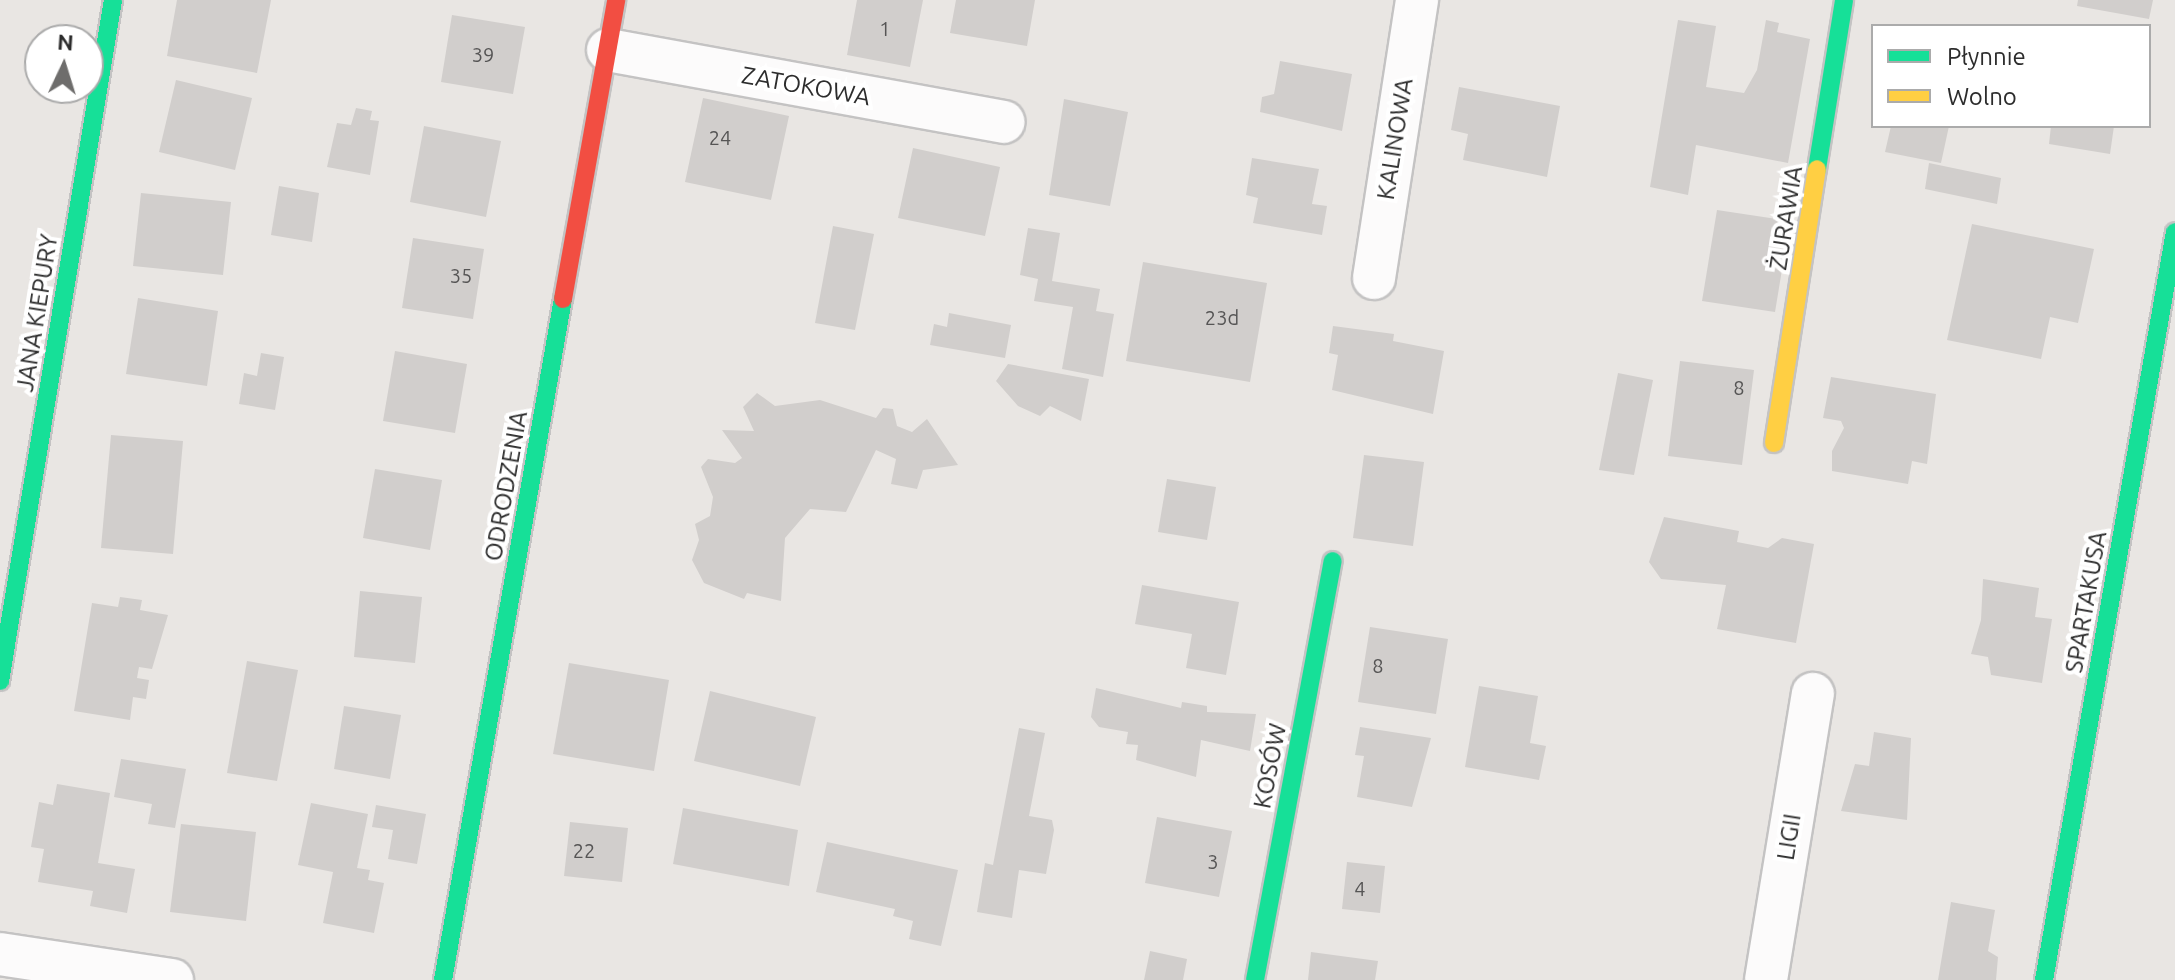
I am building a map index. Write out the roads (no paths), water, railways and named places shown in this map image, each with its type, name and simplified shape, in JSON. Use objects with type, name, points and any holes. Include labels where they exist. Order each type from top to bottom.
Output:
[{"type":"street","name":"JANA KIEPURY","points":[[0,681],[113,0]]},
{"type":"street","name":"ODRODZENIA","points":[[443,980],[616,0]]},
{"type":"street","name":"KALINOWA","points":[[1374,278],[1417,0]]},
{"type":"street","name":"ŻURAWIA","points":[[1774,443],[1844,0]]},
{"type":"street","name":"ZATOKOWA","points":[[608,50],[1004,122]]},
{"type":"street","name":"SPARTAKUSA","points":[[2044,980],[2175,232]]},
{"type":"street","name":"KOSÓW","points":[[1255,980],[1333,561]]},
{"type":"street","name":"LIGII","points":[[1766,980],[1813,694]]},
{"type":"street","points":[[0,954],[172,980]]}]
